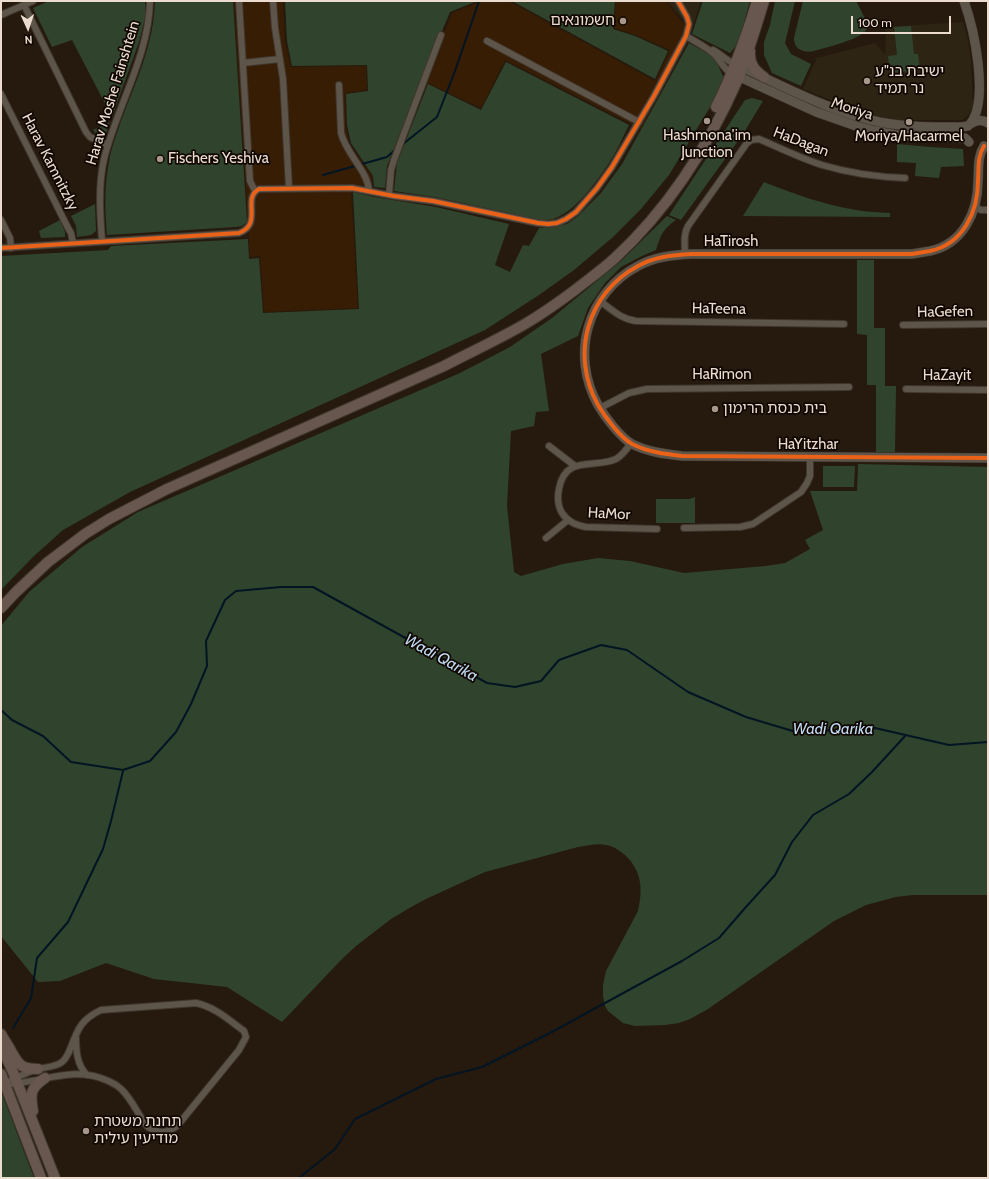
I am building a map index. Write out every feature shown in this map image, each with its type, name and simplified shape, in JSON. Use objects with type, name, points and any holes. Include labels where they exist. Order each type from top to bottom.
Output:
[{"type":"main road","points":[[1,599],[44,557],[82,529],[106,514],[164,484],[472,345],[522,319],[565,289],[610,254],[629,236],[660,200],[678,176],[702,137],[737,71],[757,1]]},
{"type":"main road","points":[[1,608],[48,562],[85,534],[109,519],[167,489],[444,366],[474,351],[525,324],[569,294],[614,259],[633,240],[665,203],[683,179],[711,134],[750,43],[764,1]]},
{"type":"main road","points":[[750,43],[749,56],[752,66],[754,70],[764,77]]},
{"type":"main road","points":[[1,1034],[17,1062],[30,1069],[38,1069]]},
{"type":"main road","points":[[1,1046],[55,1176]]},
{"type":"main road","points":[[1,1074],[41,1178]]},
{"type":"main road","points":[[35,1129],[30,1098],[32,1090],[36,1084],[45,1078]]},
{"type":"street","points":[[1,15],[33,1]]},
{"type":"street","name":"Harav Moshe Fainshtein","points":[[102,241],[100,189],[104,160],[142,49],[149,20],[150,1]]},
{"type":"street","points":[[239,1],[250,181],[255,191]]},
{"type":"street","points":[[273,1],[275,28],[283,79],[289,188]]},
{"type":"street","points":[[1,248],[239,233],[244,231],[249,226],[251,220],[252,196],[255,191],[259,189],[352,188],[389,195],[433,200],[538,223],[557,223],[576,212],[597,188],[612,167],[654,96],[686,36],[689,24],[687,17],[678,1]]},
{"type":"street","points":[[964,1],[975,39],[981,110],[987,123]]},
{"type":"street","points":[[24,5],[86,132],[90,137],[108,145]]},
{"type":"street","points":[[389,195],[391,170],[394,160],[441,35]]},
{"type":"street","points":[[686,36],[715,54],[725,70],[737,71]]},
{"type":"street","points":[[487,41],[639,122]]},
{"type":"street","points":[[702,46],[716,51],[737,71]]},
{"type":"street","points":[[243,63],[280,59]]},
{"type":"street","name":"Moriya","points":[[737,71],[764,77],[834,108],[853,115],[877,121],[915,126],[961,127],[978,120],[987,123]]},
{"type":"street","name":"Moriya","points":[[737,71],[823,115],[856,126],[897,135],[965,138],[977,147],[987,145]]},
{"type":"street","points":[[339,85],[341,133],[348,151],[364,175],[369,191]]},
{"type":"street","points":[[969,125],[977,113],[979,93]]},
{"type":"street","name":"Harav Kamnitzky","points":[[1,94],[71,233],[73,243]]},
{"type":"street","name":"HaTirosh","points":[[631,443],[612,425],[600,408],[590,389],[585,364],[585,339],[592,317],[600,301],[617,281],[638,266],[664,256],[685,254],[912,254],[931,251],[950,242],[959,234],[971,217],[975,207],[978,193],[978,165],[975,150],[966,134],[969,125]]},
{"type":"street","name":"HaDagan","points":[[685,254],[685,231],[747,143],[751,140],[759,139],[810,161],[846,171],[875,176],[905,178]]},
{"type":"street","name":"HaTirosh","points":[[978,165],[981,151],[987,145]]},
{"type":"street","points":[[975,207],[981,210],[988,210]]},
{"type":"street","points":[[1,220],[10,238],[11,248]]},
{"type":"street","name":"HaTeena","points":[[600,301],[620,317],[636,321],[844,324]]},
{"type":"street","name":"HaGefen","points":[[903,325],[988,324]]},
{"type":"street","name":"HaRimon","points":[[600,408],[629,392],[647,389],[849,387]]},
{"type":"street","name":"HaZayit","points":[[906,389],[988,390]]},
{"type":"street","points":[[549,446],[575,466],[608,462],[616,459],[623,455],[631,443]]},
{"type":"street","name":"HaYitzhar","points":[[631,443],[656,453],[669,455],[988,458]]},
{"type":"street","points":[[684,528],[740,527],[753,524],[801,492],[810,476],[810,457]]},
{"type":"street","name":"HaMor","points":[[575,466],[563,477],[559,486],[558,504],[562,513],[568,520],[576,525],[586,527],[657,529]]},
{"type":"street","points":[[546,538],[568,520]]},
{"type":"street","points":[[5,1084],[16,1081],[65,1075],[94,1076],[120,1088],[126,1094],[148,1127],[157,1131],[166,1132],[178,1125],[239,1050],[246,1037],[246,1034],[214,1009],[203,1004],[196,1003],[101,1010],[88,1017],[83,1022],[69,1052],[62,1062],[38,1069],[16,1081]]},
{"type":"street","points":[[77,1033],[77,1056],[82,1069],[87,1075]]},
{"type":"shaded area","points":[[234,1],[283,1],[285,42],[291,67],[366,66],[367,90],[345,93],[346,125],[349,144],[372,176],[372,195],[351,191],[358,308],[264,312],[260,256],[250,257]]},
{"type":"shaded area","points":[[481,1],[509,1],[655,81],[670,50],[636,35],[614,28],[616,1],[666,1],[682,22],[692,28],[641,129],[505,60],[481,108],[425,82],[452,13]]},
{"type":"shaded area","points":[[667,1],[701,1],[693,26],[684,21]]},
{"type":"shaded area","name":"ישיבת בנ\"ע נר תמיד","points":[[963,22],[971,60],[973,106],[969,115],[962,120],[899,120],[879,117],[840,104],[803,89],[817,58],[875,43],[885,54],[886,27]]},
{"type":"green space","points":[[49,1],[145,1],[146,15],[139,42],[112,117],[72,40],[52,47],[33,8]]},
{"type":"green space","points":[[155,1],[233,1],[247,222],[242,226],[107,235],[105,208],[107,171],[121,121],[148,47],[154,17]]},
{"type":"green space","points":[[285,1],[477,1],[450,12],[387,166],[385,188],[374,187],[373,176],[351,143],[347,125],[346,94],[368,91],[367,65],[292,66],[287,41]]},
{"type":"green space","points":[[512,1],[615,1],[613,29],[635,36],[668,51],[655,79]]},
{"type":"green space","points":[[703,1],[750,1],[738,44],[730,53],[692,34]]},
{"type":"green space","points":[[775,1],[795,1],[785,43],[791,54],[811,64],[801,86],[772,73],[764,55],[764,42],[770,25]]},
{"type":"green space","points":[[803,1],[856,1],[866,21],[867,27],[861,35],[845,42],[810,52],[800,50],[794,42],[794,38]]},
{"type":"green space","points":[[911,26],[914,54],[918,54],[920,70],[890,73],[888,56],[897,55],[894,27]]},
{"type":"green space","points":[[689,43],[714,57],[725,78],[721,89],[669,175],[641,209],[613,237],[574,270],[485,330],[130,492],[63,530],[34,556],[1,590],[1,256],[108,250],[111,246],[248,239],[249,259],[259,258],[263,313],[359,309],[353,192],[436,207],[509,224],[495,265],[510,272],[523,245],[529,246],[539,228],[567,224],[578,216],[601,193],[622,164]]},
{"type":"green space","points":[[506,62],[629,125],[612,158],[599,178],[580,201],[565,213],[554,219],[540,220],[435,197],[394,191],[397,163],[428,84],[481,110]]},
{"type":"green space","points":[[752,98],[763,101],[743,134],[681,220],[669,215],[745,100]]},
{"type":"green space","points":[[110,122],[105,137],[97,135],[93,130]]},
{"type":"green space","points":[[897,144],[963,149],[964,166],[941,167],[939,178],[915,176],[916,163],[897,162]]},
{"type":"green space","points":[[764,182],[821,202],[860,211],[890,213],[890,217],[743,216]]},
{"type":"green space","points":[[95,204],[96,231],[91,235],[77,237],[76,226],[71,216]]},
{"type":"green space","points":[[667,216],[676,220],[663,233],[656,250],[621,267],[605,283],[588,308],[578,336],[541,354],[549,411],[536,412],[534,426],[511,431],[507,506],[514,572],[521,576],[563,564],[598,558],[630,561],[684,573],[785,563],[810,549],[805,540],[823,530],[810,491],[857,491],[858,464],[988,467],[988,895],[912,895],[896,897],[866,905],[834,921],[708,1009],[690,1019],[679,1023],[665,1025],[635,1026],[623,1023],[608,1011],[605,1006],[603,985],[606,971],[638,911],[641,888],[638,874],[631,861],[616,848],[603,844],[578,847],[485,872],[411,907],[391,919],[356,946],[282,1022],[227,987],[154,979],[106,963],[60,981],[38,982],[1,936],[1,626],[29,592],[82,547],[138,512],[460,373],[510,347],[552,318],[621,261]]},
{"type":"green space","points":[[60,220],[65,232],[65,237],[41,238],[39,231]]},
{"type":"green space","points":[[857,260],[874,260],[874,328],[885,328],[885,386],[896,386],[895,452],[876,452],[876,385],[867,385],[867,335],[857,334]]},
{"type":"green space","points":[[823,466],[855,466],[854,487],[823,487]]},
{"type":"green space","points":[[695,497],[695,523],[656,523],[656,499],[689,499]]},
{"type":"green space","points":[[1,1091],[34,1178],[1,1178]]},
{"type":"waterway","points":[[403,144],[437,117],[455,71],[479,1]]},
{"type":"waterway","points":[[323,175],[387,157],[396,149]]},
{"type":"waterway","name":"Wadi Qarika","points":[[1,710],[12,720],[43,736],[71,762],[123,770],[150,761],[176,732],[191,704],[207,666],[206,641],[225,600],[236,591],[281,587],[313,587],[487,683],[515,687],[541,681],[559,660],[601,645],[627,650],[688,692],[746,717],[796,732],[875,728],[949,745],[988,742]]},
{"type":"waterway","points":[[299,1178],[335,1149],[355,1119],[436,1079],[482,1067],[550,1033],[682,961],[719,938],[775,875],[792,842],[813,815],[849,794],[872,772],[906,735]]},
{"type":"waterway","points":[[13,1028],[31,998],[37,958],[68,922],[103,849],[123,771]]},
{"type":"cycle path","points":[[1,248],[239,233],[246,229],[250,223],[252,217],[252,199],[254,193],[259,189],[352,188],[394,196],[433,201],[538,223],[557,223],[576,212],[597,188],[612,167],[654,96],[686,36],[689,24],[687,17],[678,1]]},
{"type":"cycle path","points":[[984,146],[979,159],[977,193],[972,215],[960,234],[942,247],[912,254],[691,254],[670,256],[644,263],[620,278],[606,292],[596,309],[588,327],[585,346],[585,366],[590,386],[598,405],[613,426],[627,441],[650,451],[682,456],[988,458]]},
{"type":"place","name":"חשמונאים","points":[[623,21]]},
{"type":"place","name":"ישיבת בנ\"ע נר תמיד","points":[[867,81]]},
{"type":"place","name":"Hashmona'im Junction","points":[[707,121]]},
{"type":"place","name":"Moriya/Hacarmel","points":[[909,122]]},
{"type":"place","name":"Fischers Yeshiva","points":[[160,159]]},
{"type":"place","name":"בית כנסת הרימון","points":[[715,409]]},
{"type":"place","name":"תחנת משטרת מודיעין עילית","points":[[86,1131]]}]
